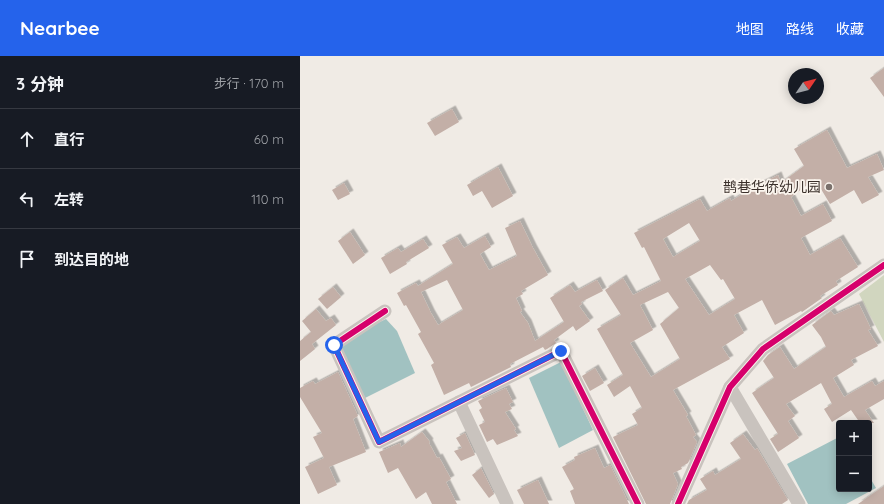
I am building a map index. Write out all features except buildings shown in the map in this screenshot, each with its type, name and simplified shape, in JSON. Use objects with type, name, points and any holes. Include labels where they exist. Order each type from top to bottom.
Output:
[{"type":"street","points":[[678,504],[730,387],[763,349],[884,265]]},
{"type":"street","points":[[385,311],[334,345],[379,442],[561,351],[638,504]]},
{"type":"street","points":[[730,387],[800,504]]},
{"type":"street","points":[[459,402],[507,504]]},
{"type":"green space","points":[[884,275],[884,342],[859,294]]},
{"type":"water","points":[[386,319],[397,331],[415,373],[361,400],[342,354],[342,346],[365,329]]},
{"type":"water","points":[[561,362],[593,430],[559,448],[529,378]]},
{"type":"water","points":[[836,439],[836,492],[868,492],[846,504],[808,504],[787,464]]},
{"type":"water","points":[[872,481],[876,488],[872,490]]},
{"type":"cycle path","points":[[678,504],[730,387],[763,349],[884,265]]},
{"type":"cycle path","points":[[385,311],[334,345],[379,442],[561,351],[638,504]]},
{"type":"place","name":"鹊巷华侨幼儿园","points":[[829,187]]},
{"type":"route","points":[[334,345],[379,442],[561,351]]}]
